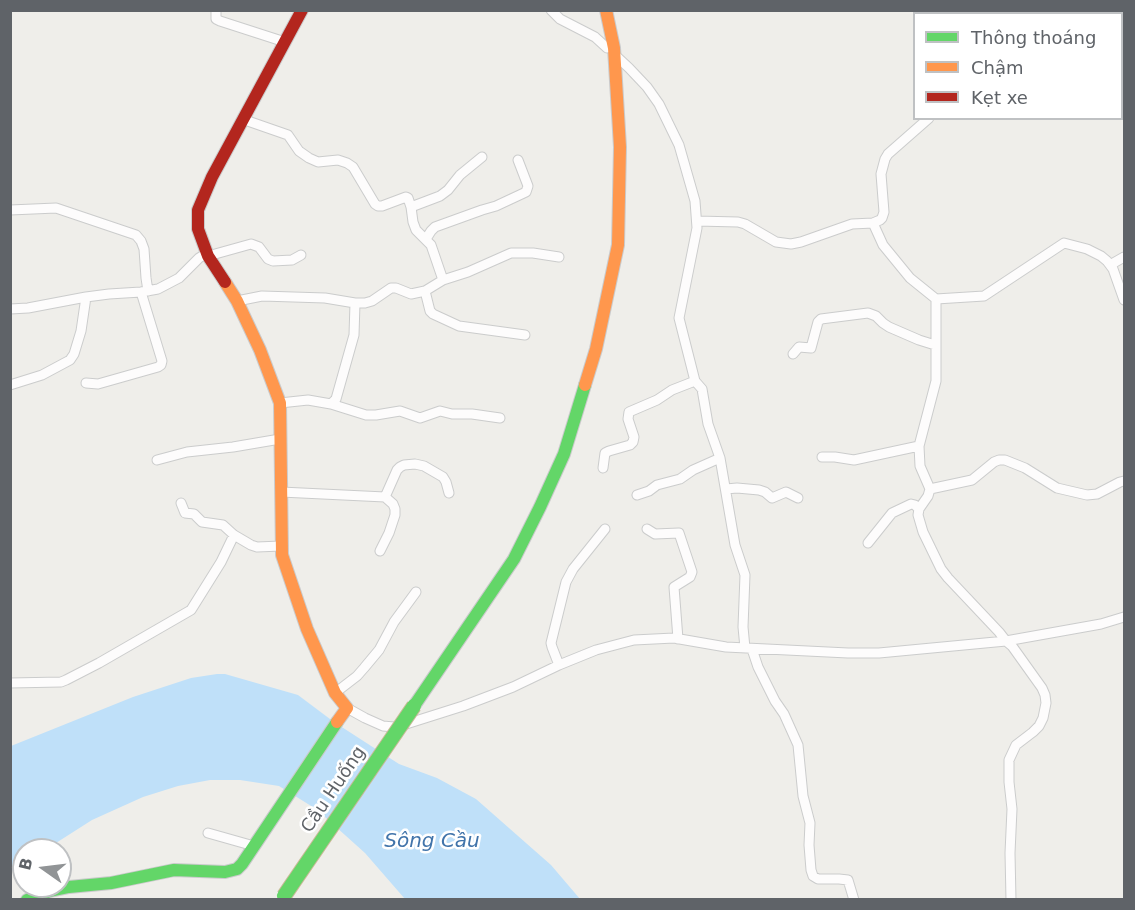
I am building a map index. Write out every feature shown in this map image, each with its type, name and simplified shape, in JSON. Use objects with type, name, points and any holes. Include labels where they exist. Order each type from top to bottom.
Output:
[{"type":"main road","points":[[32,899],[50,891],[69,887],[111,883],[174,870],[218,872],[237,868],[242,864],[345,711],[307,629],[285,569],[281,546],[280,403],[260,350],[237,302],[208,254],[198,229],[197,218],[198,210],[212,177],[302,10]]},
{"type":"main road","points":[[600,10],[611,52]]},
{"type":"main road","points":[[606,10],[611,52]]},
{"type":"main road","name":"Cầu Huống","points":[[279,897],[514,559],[564,454],[596,349],[618,245],[616,132],[611,52]]},
{"type":"street","points":[[216,10],[216,19],[220,21],[285,42]]},
{"type":"street","points":[[551,10],[560,19],[595,37],[629,68],[659,104],[679,145],[695,201],[697,221],[679,318],[695,381],[702,389],[708,424],[720,458],[735,545],[745,575],[743,627],[749,649],[798,745],[803,796],[810,823],[809,846],[813,876],[818,879],[848,880],[854,900]]},
{"type":"street","points":[[242,119],[288,135],[299,151],[318,162],[338,160],[347,163],[353,167],[378,206],[406,197],[411,207],[416,230],[430,245],[442,280]]},
{"type":"street","points":[[697,221],[738,222],[761,232],[776,242],[791,244],[852,224],[873,223],[880,220],[884,213],[881,174],[885,159],[927,120]]},
{"type":"street","points":[[411,207],[440,196],[482,157]]},
{"type":"street","points":[[426,239],[435,227],[496,206],[526,192],[528,186],[518,160]]},
{"type":"street","points":[[10,210],[56,208],[129,232],[141,241],[144,249],[145,292],[162,361],[161,365],[98,384],[86,382]]},
{"type":"street","points":[[873,223],[883,245],[910,278],[936,299],[984,296],[1064,243],[1087,249],[1101,256],[1110,265],[1125,300]]},
{"type":"street","points":[[10,309],[158,289],[179,278],[199,258],[251,244],[259,247],[268,259],[273,261],[292,260],[301,255]]},
{"type":"street","points":[[237,302],[262,296],[326,298],[365,303],[391,288],[418,294],[442,280],[468,272],[512,253],[559,256]]},
{"type":"street","points":[[1110,265],[1125,257]]},
{"type":"street","points":[[425,291],[430,311],[459,326],[525,335]]},
{"type":"street","points":[[10,385],[42,375],[72,358],[81,331],[86,297]]},
{"type":"street","points":[[936,299],[936,381],[919,446],[918,460],[930,489],[918,515],[925,538],[941,569],[1012,646],[1042,688],[1046,703],[1039,726],[1016,744],[1009,760],[1012,820],[1011,900]]},
{"type":"street","points":[[331,404],[336,399],[354,335],[355,303]]},
{"type":"street","points":[[793,354],[799,346],[810,348],[821,319],[868,314],[876,316],[889,327],[935,345]]},
{"type":"street","points":[[603,468],[605,453],[633,442],[634,437],[628,419],[629,412],[695,381]]},
{"type":"street","points":[[280,403],[308,400],[331,404],[366,415],[399,411],[420,418],[441,411],[500,418]]},
{"type":"street","points":[[157,460],[187,452],[280,439]]},
{"type":"street","points":[[822,457],[854,460],[919,446]]},
{"type":"street","points":[[637,495],[657,485],[680,478],[720,458]]},
{"type":"street","points":[[930,489],[972,480],[999,460],[1025,468],[1057,488],[1087,495],[1097,494],[1125,481]]},
{"type":"street","points":[[385,497],[397,470],[404,465],[415,464],[424,466],[443,477],[448,493]]},
{"type":"street","points":[[726,489],[762,490],[772,498],[786,492],[798,498]]},
{"type":"street","points":[[281,492],[385,497],[393,504],[395,515],[380,551]]},
{"type":"street","points":[[181,503],[185,513],[194,514],[202,522],[221,524],[251,545],[281,546]]},
{"type":"street","points":[[868,543],[892,513],[911,504],[919,509]]},
{"type":"street","points":[[559,665],[551,643],[566,582],[573,569],[605,529]]},
{"type":"street","points":[[647,529],[655,534],[679,533],[692,572],[690,577],[674,587],[678,639]]},
{"type":"street","points":[[10,683],[66,680],[190,610],[221,562],[234,535]]},
{"type":"street","points":[[335,693],[357,676],[379,650],[394,622],[416,592]]},
{"type":"street","points":[[345,711],[383,726],[403,725],[513,687],[596,650],[634,640],[678,639],[749,649],[879,652],[1006,641],[1095,625],[1125,617]]},
{"type":"street","points":[[208,833],[254,846]]},
{"type":"water","name":"Sông Cầu","points":[[225,674],[298,695],[334,722],[399,764],[437,778],[476,799],[551,865],[580,899],[405,899],[365,853],[316,809],[279,786],[240,780],[210,780],[178,786],[143,797],[92,820],[64,838],[12,838],[11,872],[11,746],[133,697],[191,678]]},
{"type":"traffic: fast","points":[[414,706],[514,559],[564,454],[585,385]]},
{"type":"traffic: fast","points":[[284,896],[414,706]]},
{"type":"traffic: fast","points":[[27,900],[69,887],[111,883],[174,870],[225,872],[237,869],[337,722]]},
{"type":"traffic: slow","points":[[585,385],[596,349],[618,245],[620,147],[614,48],[606,10]]},
{"type":"traffic: slow","points":[[225,282],[237,301],[260,350],[280,403],[282,555],[307,629],[335,693],[347,708],[337,722]]},
{"type":"traffic: jam","points":[[225,282],[208,256],[198,229],[198,210],[212,177],[302,10]]}]
